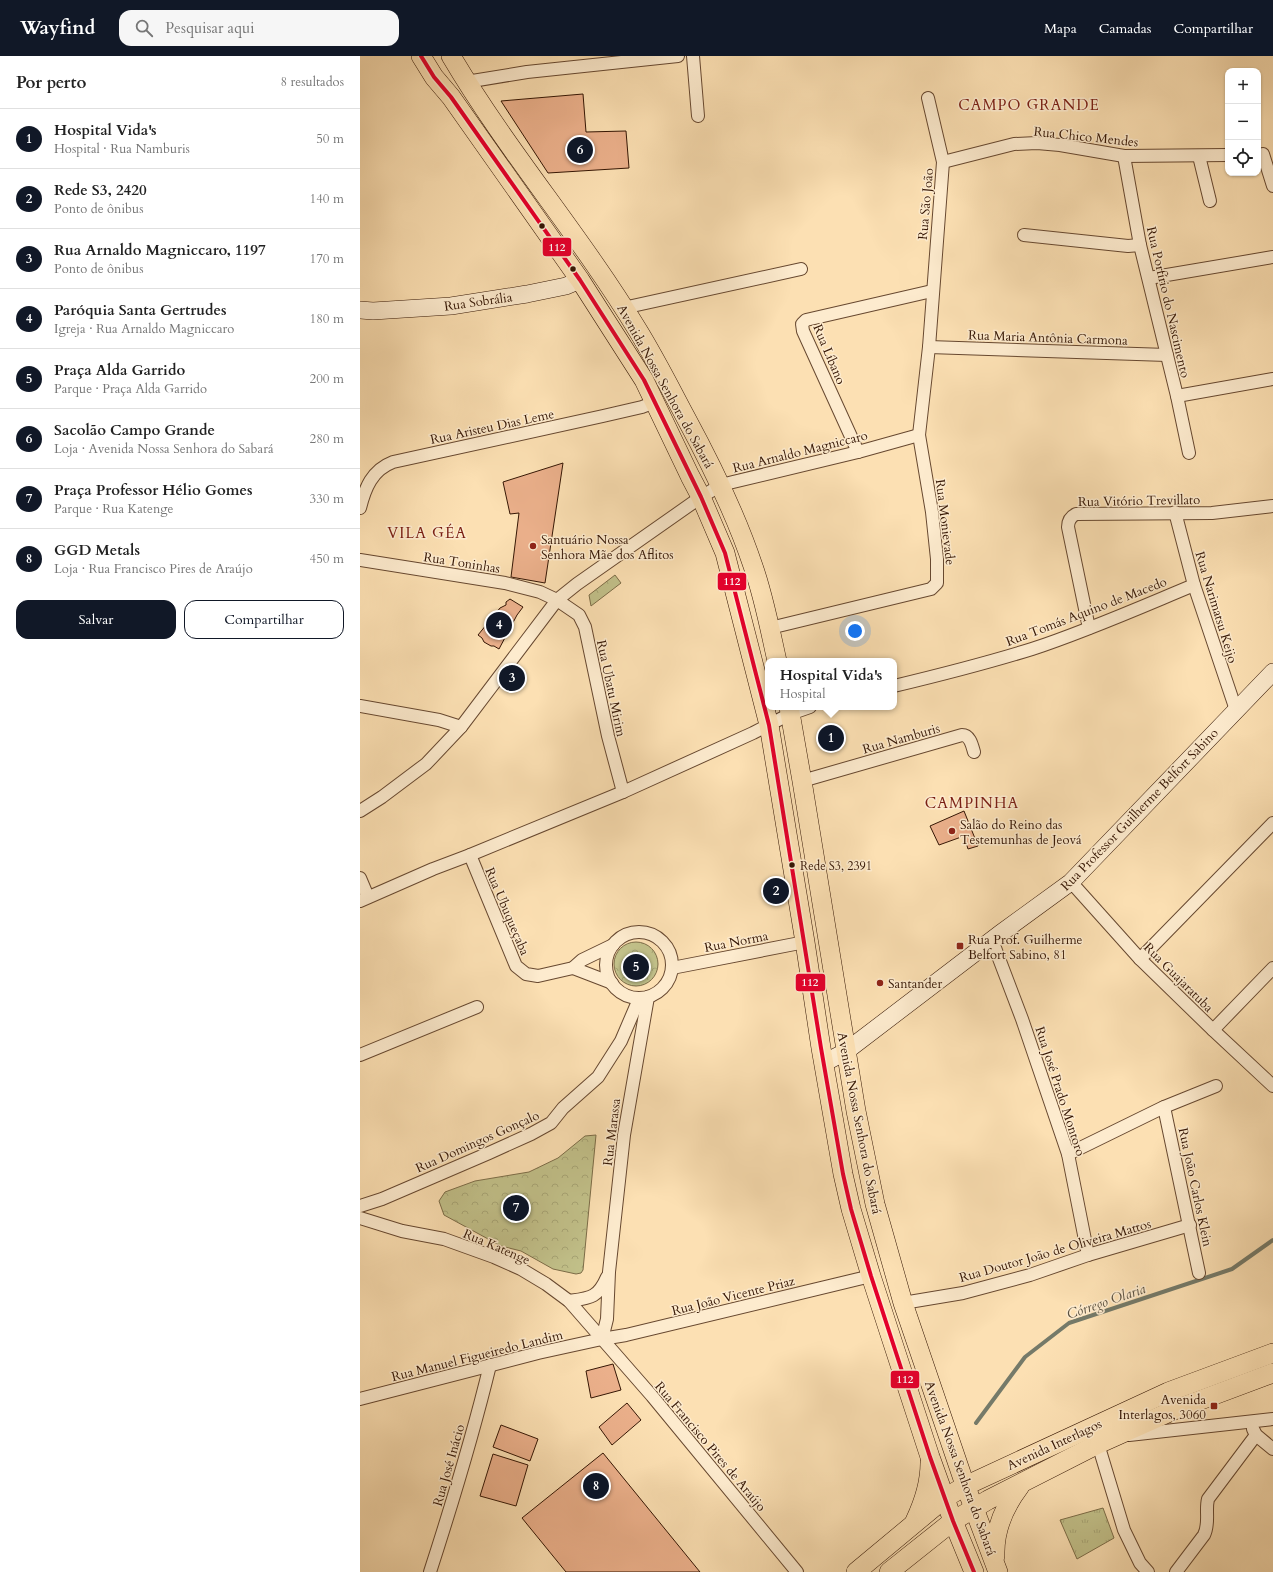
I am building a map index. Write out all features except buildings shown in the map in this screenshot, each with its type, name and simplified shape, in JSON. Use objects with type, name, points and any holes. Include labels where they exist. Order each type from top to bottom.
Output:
[{"type":"main road","name":"Avenida Nossa Senhora do Sabará","points":[[421,56],[434,77],[451,97],[580,280],[622,345],[655,402],[701,497],[725,553],[765,709]]},
{"type":"main road","name":"Avenida Nossa Senhora do Sabará","points":[[451,56],[466,82],[489,116],[595,266],[637,329],[670,388],[721,485],[754,567],[776,658]]},
{"type":"main road","points":[[434,77],[447,84],[453,85],[466,82]]},
{"type":"main road","name":"Avenida Nossa Senhora do Sabará","points":[[765,710],[769,725],[843,1174],[851,1209],[871,1276],[930,1457],[945,1498],[970,1511],[974,1572]]},
{"type":"main road","name":"Avenida Nossa Senhora do Sabará","points":[[790,711],[845,1052],[870,1181],[903,1303],[965,1486]]},
{"type":"main road","name":"Avenida Interlagos","points":[[856,1572],[945,1498],[965,1486],[1168,1392],[1273,1353]]},
{"type":"main road","name":"Avenida Interlagos","points":[[889,1572],[970,1511],[1022,1483],[1098,1444],[1174,1410],[1273,1373]]},
{"type":"main road","points":[[918,1420],[942,1459],[954,1475],[965,1486],[981,1551],[997,1568]]},
{"type":"main road","points":[[915,1522],[927,1491],[930,1476],[930,1457]]},
{"type":"main road","points":[[997,1568],[995,1546],[997,1529],[1009,1501],[1022,1483]]},
{"type":"street","points":[[466,82],[527,72],[678,56]]},
{"type":"street","points":[[693,56],[698,116]]},
{"type":"street","name":"Rua São João","points":[[928,98],[943,162],[932,291]]},
{"type":"street","name":"Rua Chico Mendes","points":[[943,162],[1014,144],[1037,143],[1060,145],[1124,156],[1225,155]]},
{"type":"street","points":[[1265,153],[1273,186]]},
{"type":"street","name":"Rua Porfírio do Nascimento","points":[[1124,156],[1140,245],[1177,396],[1189,453]]},
{"type":"street","points":[[1199,156],[1210,201]]},
{"type":"street","points":[[1024,235],[1128,246],[1140,245]]},
{"type":"street","points":[[1149,278],[1273,257]]},
{"type":"street","points":[[623,308],[801,269]]},
{"type":"street","name":"Rua Sobrália","points":[[364,314],[451,306],[520,296],[566,286],[580,280]]},
{"type":"street","name":"Rua Monievade","points":[[770,628],[930,589],[938,584],[932,512],[919,435],[929,347],[932,291]]},
{"type":"street","name":"Rua Líbano","points":[[858,452],[803,332],[802,324],[806,320],[932,291]]},
{"type":"street","name":"Rua Maria Antônia Carmona","points":[[929,347],[1167,354]]},
{"type":"street","points":[[1177,396],[1273,379]]},
{"type":"street","name":"Rua Aristeu Dias Leme","points":[[360,508],[364,492],[372,477],[387,464],[642,407],[655,402]]},
{"type":"street","name":"Rua Arnaldo Magniccaro","points":[[360,811],[382,797],[426,764],[461,727],[558,600],[577,584],[701,497],[721,485],[858,452],[919,435]]},
{"type":"street","name":"Rua Vitório Trevillato","points":[[1089,628],[1068,527],[1069,519],[1076,514],[1175,512],[1212,513],[1273,506]]},
{"type":"street","name":"Rua Narimatsu Keijo","points":[[1175,512],[1194,585],[1236,710]]},
{"type":"street","name":"Rua Toninhas","points":[[360,560],[505,583],[540,592],[558,600]]},
{"type":"street","name":"Rua Tomás Aquino de Macedo","points":[[897,685],[1033,648],[1089,628],[1194,585]]},
{"type":"street","name":"Rua Ubatu Mirim","points":[[558,600],[578,615],[585,627],[608,736],[623,792]]},
{"type":"street","name":"Rua Professor Guilherme Belfort Sabino","points":[[824,1063],[845,1052],[1071,882],[1273,672]]},
{"type":"street","points":[[360,706],[439,720],[461,727]]},
{"type":"street","points":[[360,878],[364,899],[433,869],[623,792],[769,725],[790,711]]},
{"type":"street","name":"Rua Namburis","points":[[802,781],[963,735],[968,737],[974,752]]},
{"type":"street","points":[[1140,959],[1273,824]]},
{"type":"street","name":"Rua Ubuqueçaba","points":[[470,855],[516,966],[526,974],[538,976],[573,968]]},
{"type":"street","name":"Rua Guajaratuba","points":[[1071,882],[1140,959],[1273,1086]]},
{"type":"street","points":[[634,933],[645,933],[656,937],[664,943],[670,952],[672,968],[669,980],[663,988],[656,994],[643,998],[624,994],[612,983],[573,968],[582,960],[613,946],[624,936],[634,933]]},
{"type":"street","name":"Rua José Prado Montoro","points":[[992,940],[1022,1019],[1068,1154],[1088,1255]]},
{"type":"street","name":"Rua Norma","points":[[672,968],[805,942]]},
{"type":"street","points":[[612,983],[607,968],[607,960],[613,946]]},
{"type":"street","points":[[1213,1030],[1273,968]]},
{"type":"street","name":"Rua Domingos Gonçalo","points":[[360,1206],[382,1199],[489,1153],[531,1134],[550,1123],[563,1108],[598,1078],[621,1041],[643,998]]},
{"type":"street","name":"Rua Marassa","points":[[602,1339],[606,1320],[609,1272],[624,1135],[643,998]]},
{"type":"street","points":[[360,1054],[477,1007]]},
{"type":"street","points":[[1068,1154],[1164,1107],[1216,1086]]},
{"type":"street","name":"Rua João Carlos Klein","points":[[1164,1107],[1199,1273]]},
{"type":"street","name":"Rua Katenge","points":[[360,1218],[391,1228],[444,1239],[494,1257],[521,1269],[546,1284],[569,1301],[602,1339]]},
{"type":"street","name":"Rua Doutor João de Oliveira Mattos","points":[[903,1303],[963,1293],[1030,1275],[1088,1255],[1190,1225]]},
{"type":"street","name":"Rua Marassa","points":[[569,1301],[585,1298],[597,1293],[602,1289],[609,1272]]},
{"type":"street","name":"Rua João Vicente Priaz","points":[[602,1339],[626,1335],[871,1276]]},
{"type":"street","name":"Rua Manuel Figueiredo Landim","points":[[360,1399],[490,1365],[602,1339]]},
{"type":"street","name":"Rua Francisco Pires de Araújo","points":[[602,1339],[652,1396],[797,1572]]},
{"type":"street","name":"Rua José Inácio","points":[[430,1572],[478,1415],[490,1365]]},
{"type":"street","points":[[1116,1436],[1250,1423],[1273,1419]]},
{"type":"street","points":[[1250,1423],[1256,1435],[1273,1449]]},
{"type":"street","points":[[1176,1572],[1207,1529],[1206,1506],[1208,1499],[1256,1435]]},
{"type":"street","points":[[1098,1444],[1126,1535],[1140,1564],[1148,1572]]},
{"type":"green space","points":[[615,575],[621,583],[591,606],[589,595]]},
{"type":"green space","points":[[636,942],[648,946],[654,952],[658,964],[654,976],[648,982],[636,986],[624,982],[618,976],[614,964],[618,952],[624,946]]},
{"type":"green space","points":[[596,1135],[583,1270],[581,1273],[576,1274],[553,1269],[521,1251],[501,1246],[444,1215],[439,1201],[445,1192],[475,1181],[529,1172],[558,1158],[585,1136]]},
{"type":"green space","points":[[1103,1508],[1114,1538],[1077,1559],[1060,1520]]},
{"type":"waterway","name":"Córrego Olaria","points":[[976,1423],[1025,1357],[1069,1323],[1232,1269],[1273,1240]]},
{"type":"transit line","name":"112","points":[[421,56],[434,77],[451,97],[580,280],[644,380],[701,497],[725,553],[765,709]]},
{"type":"transit line","name":"112","points":[[765,710],[769,725],[821,1048],[843,1174],[851,1209],[871,1276],[930,1457],[953,1521],[974,1572]]},
{"type":"place","name":"Sacolão Campo Grande","points":[[580,150]]},
{"type":"place","name":"Santuário Nossa Senhora Mãe dos Aflitos","points":[[533,546]]},
{"type":"place","name":"Paróquia Santa Gertrudes","points":[[499,625]]},
{"type":"place","name":"Rua Arnaldo Magniccaro, 1197","points":[[512,678]]},
{"type":"place","name":"Hospital Vida's","points":[[831,738]]},
{"type":"place","name":"Salão do Reino das Testemunhas de Jeová","points":[[952,831]]},
{"type":"place","name":"Rede S3, 2391","points":[[792,865]]},
{"type":"place","name":"Rede S3, 2420","points":[[776,891]]},
{"type":"place","name":"Rua Prof. Guilherme Belfort Sabino, 81","points":[[960,946]]},
{"type":"place","name":"Praça Alda Garrido","points":[[636,967]]},
{"type":"place","name":"Santander","points":[[880,983]]},
{"type":"place","name":"Praça Professor Hélio Gomes","points":[[516,1208]]},
{"type":"place","name":"Avenida Interlagos, 3060","points":[[1214,1406]]},
{"type":"place","name":"GGD Metals","points":[[596,1486]]},
{"type":"district","name":"CAMPO GRANDE","points":[[1029,105]]},
{"type":"district","name":"VILA GÉA","points":[[427,533]]},
{"type":"district","name":"CAMPINHA","points":[[972,803]]}]
